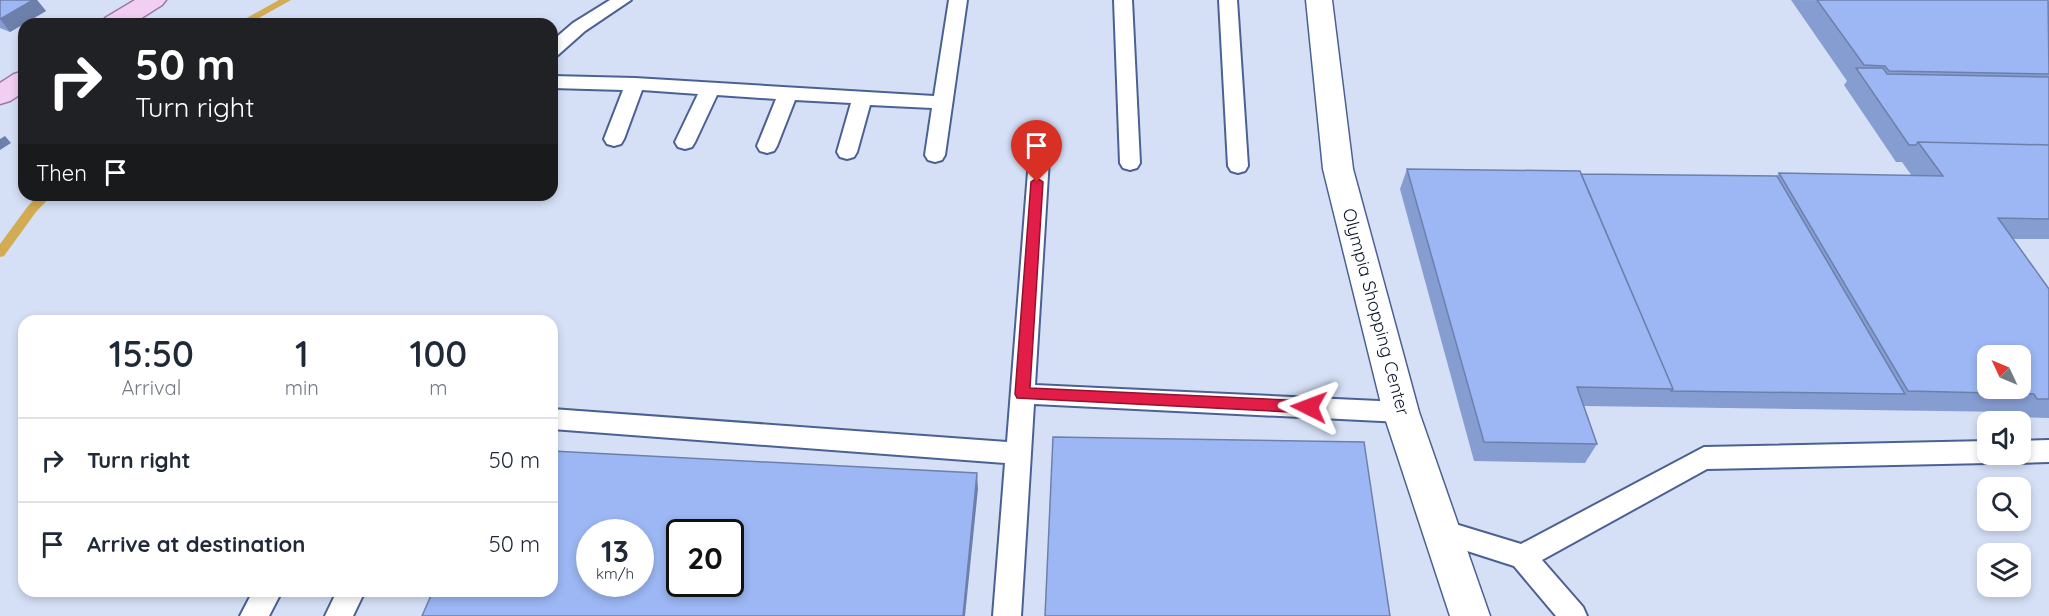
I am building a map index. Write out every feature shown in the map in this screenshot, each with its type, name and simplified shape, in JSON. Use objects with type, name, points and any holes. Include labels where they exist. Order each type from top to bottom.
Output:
[{"type":"main road","points":[[124,18],[153,0]]},
{"type":"main road","points":[[0,95],[18,84]]},
{"type":"street","name":"Olympia Shopping Center","points":[[1319,0],[1338,169],[1401,412],[1470,616]]},
{"type":"lane","points":[[558,46],[579,27],[622,0]]},
{"type":"lane","points":[[935,155],[958,0]]},
{"type":"lane","points":[[1123,0],[1130,163]]},
{"type":"lane","points":[[1228,0],[1238,165]]},
{"type":"lane","points":[[558,82],[635,84],[944,103]]},
{"type":"lane","points":[[614,139],[635,84]]},
{"type":"lane","points":[[685,142],[710,89]]},
{"type":"lane","points":[[767,146],[788,93]]},
{"type":"lane","points":[[847,152],[862,98]]},
{"type":"lane","points":[[1007,616],[1039,159]]},
{"type":"lane","points":[[1023,394],[1401,412]]},
{"type":"lane","points":[[558,419],[1018,453]]},
{"type":"lane","points":[[2031,452],[2049,451]]},
{"type":"lane","points":[[1523,557],[1704,458],[1977,453]]},
{"type":"lane","points":[[1442,532],[1523,557],[1573,616]]},
{"type":"lane","points":[[254,616],[264,597]]},
{"type":"lane","points":[[339,616],[348,597]]},
{"type":"building","points":[[0,0],[33,0],[0,19]]},
{"type":"building","points":[[1817,0],[2048,0],[2049,74],[1889,71],[1885,66],[1864,65]]},
{"type":"building","points":[[1856,68],[1883,68],[1887,74],[2049,77],[2049,145],[1918,142],[1916,145],[1909,145]]},
{"type":"building","points":[[1918,142],[2049,145],[2049,219],[1998,218],[2049,289],[2049,399],[2037,399],[2034,394],[2031,394],[2031,345],[1977,345],[1977,393],[1908,391],[1779,173],[1943,176]]},
{"type":"building","points":[[1407,169],[1580,171],[1673,389],[1577,387],[1597,444],[1484,442]]},
{"type":"building","points":[[1581,174],[1777,176],[1905,394],[1671,391],[1673,389]]},
{"type":"building","points":[[1053,437],[1364,442],[1390,616],[1045,616]]},
{"type":"building","points":[[558,451],[977,473],[963,616],[422,616],[430,597],[558,597]]},
{"type":"waterway","points":[[252,18],[286,0]]},
{"type":"waterway","points":[[0,253],[40,201]]},
{"type":"route","points":[[1037,182],[1023,394],[1309,407]]}]
